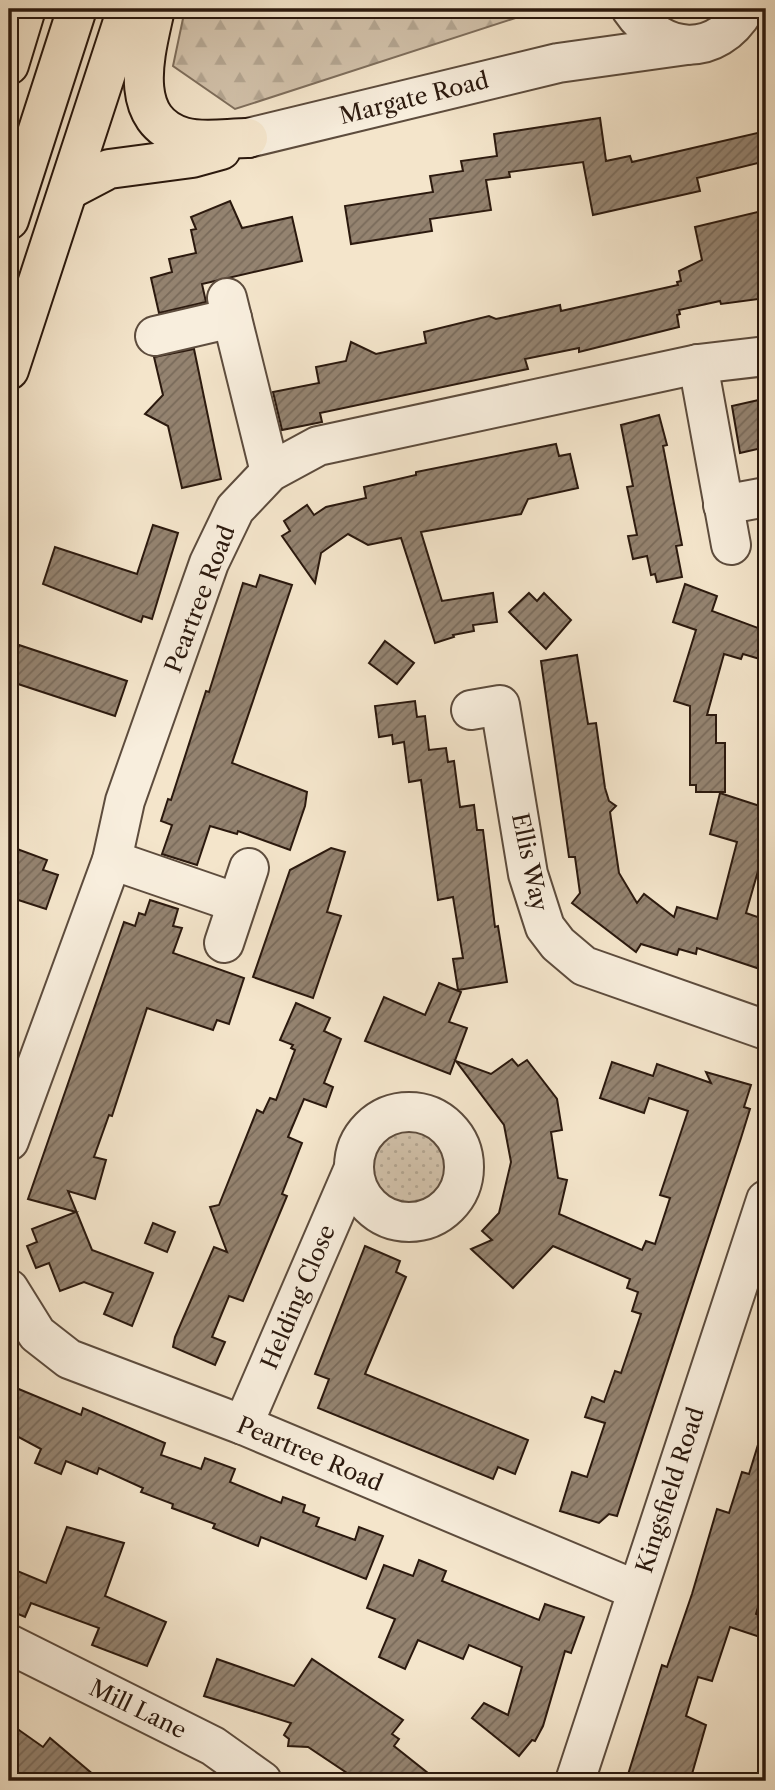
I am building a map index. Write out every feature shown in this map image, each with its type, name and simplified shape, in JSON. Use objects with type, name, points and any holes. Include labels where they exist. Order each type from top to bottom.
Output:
[{"type":"highway","points":[[9,65],[26,9]]},
{"type":"highway","points":[[9,220],[77,9]]},
{"type":"highway","points":[[9,370],[127,9]]},
{"type":"highway","points":[[155,9],[142,80],[152,114],[161,125],[184,137],[248,138]]},
{"type":"highway","points":[[69,190],[109,169],[192,158],[248,138]]},
{"type":"street","points":[[581,62],[610,26],[618,9]]},
{"type":"street","points":[[632,9],[654,35],[687,45]]},
{"type":"street","name":"Margate Road","points":[[248,138],[558,63],[706,43],[750,17]]},
{"type":"street","points":[[155,337],[229,308],[270,472]]},
{"type":"street","name":"Peartree Road","points":[[9,1142],[112,860],[125,801],[209,563],[234,509],[270,472],[318,446],[698,364],[766,356]]},
{"type":"street","points":[[698,364],[731,545]]},
{"type":"street","points":[[723,505],[761,498]]},
{"type":"street","name":"Ellis Way","points":[[471,710],[500,705],[528,874],[545,927],[558,944],[584,966],[766,1030]]},
{"type":"street","points":[[112,860],[243,885],[224,943]]},
{"type":"street","name":"Helding Close","points":[[243,1425],[354,1168]]},
{"type":"street","name":"Kingsfield Road","points":[[575,1781],[766,1200]]},
{"type":"street","name":"Peartree Road","points":[[9,1289],[37,1334],[69,1359],[243,1425],[636,1590]]},
{"type":"street","name":"Mill Lane","points":[[9,1644],[213,1746],[262,1781]]},
{"type":"green space","points":[[185,9],[543,9],[235,109],[173,66]]},
{"type":"green space","points":[[409,1113],[430,1117],[447,1129],[459,1146],[463,1167],[459,1188],[447,1205],[430,1217],[409,1221],[388,1217],[371,1205],[359,1188],[355,1167],[359,1146],[371,1129],[388,1117]]},
{"type":"building","points":[[600,118],[606,161],[630,156],[632,162],[766,131],[766,161],[697,178],[700,191],[593,215],[583,162],[509,172],[510,177],[486,180],[491,210],[430,219],[432,231],[351,244],[345,206],[433,192],[430,176],[463,171],[461,161],[497,156],[494,134]]},
{"type":"building","points":[[230,201],[242,228],[292,217],[302,261],[202,284],[206,302],[159,313],[151,278],[172,272],[169,259],[196,253],[191,230],[196,229],[191,217]]},
{"type":"building","points":[[766,210],[766,298],[721,304],[720,301],[679,310],[679,327],[579,352],[579,348],[525,359],[528,369],[320,413],[322,422],[282,430],[273,392],[319,383],[316,367],[346,361],[351,342],[376,354],[426,343],[424,332],[489,316],[496,319],[560,305],[561,311],[678,285],[677,282],[681,281],[679,271],[702,260],[695,227]]},
{"type":"building","points":[[194,349],[221,479],[182,488],[168,426],[145,414],[163,395],[154,357]]},
{"type":"building","points":[[763,399],[766,447],[740,453],[732,406]]},
{"type":"building","points":[[659,415],[667,445],[663,446],[682,545],[676,546],[682,577],[657,582],[655,574],[651,575],[647,556],[633,559],[628,536],[637,535],[627,487],[633,486],[621,425]]},
{"type":"building","points":[[556,444],[559,456],[570,454],[578,488],[528,499],[521,514],[421,532],[442,601],[493,593],[497,622],[473,625],[474,631],[453,635],[454,637],[435,643],[401,538],[368,545],[348,534],[321,553],[315,583],[282,536],[290,531],[284,521],[307,505],[314,515],[326,507],[366,498],[364,487],[416,475],[416,472]]},
{"type":"building","points":[[153,525],[178,533],[152,619],[143,616],[141,622],[43,584],[55,547],[137,574]]},
{"type":"building","points":[[260,575],[292,585],[232,763],[307,792],[305,806],[290,850],[238,831],[237,834],[210,826],[197,865],[162,854],[172,825],[161,821],[168,799],[171,800],[206,691],[209,692],[243,583],[256,587]]},
{"type":"building","points":[[685,584],[717,596],[712,611],[766,631],[763,660],[743,654],[741,659],[724,654],[707,715],[716,715],[716,743],[725,743],[725,792],[696,792],[696,785],[690,785],[690,706],[674,701],[696,630],[673,622]]},
{"type":"building","points":[[529,593],[537,601],[544,593],[571,620],[546,649],[509,612]]},
{"type":"building","points":[[385,641],[414,663],[397,684],[369,663]]},
{"type":"building","points":[[19,645],[127,681],[115,716],[9,681]]},
{"type":"building","points":[[577,655],[588,724],[596,723],[605,788],[609,801],[616,806],[610,812],[619,873],[637,903],[644,894],[674,917],[677,907],[717,919],[737,842],[710,834],[720,793],[766,808],[766,843],[746,913],[766,920],[766,971],[697,948],[696,954],[679,949],[677,955],[641,944],[636,952],[572,903],[580,893],[575,857],[569,857],[541,661]]},
{"type":"building","points":[[415,701],[417,717],[425,716],[429,750],[446,748],[448,762],[454,761],[460,807],[474,805],[477,830],[483,830],[495,927],[498,926],[507,982],[458,990],[453,959],[463,958],[453,897],[438,900],[421,780],[409,782],[404,742],[393,744],[392,735],[379,737],[375,706]]},
{"type":"building","points":[[9,846],[47,860],[43,870],[58,875],[46,909],[9,897]]},
{"type":"building","points":[[331,848],[345,852],[327,912],[341,916],[313,998],[253,977],[290,870]]},
{"type":"building","points":[[150,900],[178,909],[173,926],[182,928],[173,953],[244,978],[229,1024],[217,1020],[213,1030],[147,1008],[112,1116],[109,1115],[94,1157],[106,1160],[95,1199],[68,1191],[92,1250],[153,1273],[132,1326],[104,1314],[113,1293],[84,1282],[60,1291],[49,1263],[36,1268],[27,1246],[37,1242],[32,1229],[76,1212],[28,1199],[124,922],[135,926],[139,913],[145,915]]},
{"type":"building","points":[[439,983],[461,992],[449,1022],[467,1028],[450,1074],[365,1041],[384,997],[425,1015]]},
{"type":"building","points":[[296,1003],[330,1018],[324,1031],[341,1039],[324,1083],[333,1087],[326,1107],[304,1099],[288,1137],[302,1143],[282,1194],[287,1196],[243,1301],[229,1296],[212,1337],[225,1342],[215,1365],[173,1347],[175,1337],[214,1247],[227,1252],[210,1207],[219,1205],[257,1110],[263,1113],[270,1098],[276,1100],[295,1050],[291,1048],[293,1045],[280,1040]]},
{"type":"building","points":[[512,1059],[518,1066],[527,1060],[557,1099],[562,1130],[551,1132],[558,1178],[567,1180],[559,1214],[642,1250],[646,1241],[655,1244],[670,1198],[660,1195],[688,1111],[649,1098],[644,1113],[600,1098],[612,1062],[653,1076],[657,1064],[711,1083],[706,1072],[751,1085],[744,1107],[750,1109],[741,1138],[617,1516],[609,1514],[599,1523],[560,1511],[572,1472],[587,1477],[605,1423],[585,1417],[592,1397],[604,1402],[615,1371],[621,1373],[641,1314],[632,1311],[638,1292],[627,1288],[630,1279],[553,1246],[513,1288],[471,1249],[492,1240],[482,1231],[499,1213],[511,1162],[504,1125],[456,1061],[491,1074]]},
{"type":"building","points":[[153,1223],[175,1232],[167,1252],[145,1243]]},
{"type":"building","points":[[365,1246],[400,1261],[396,1272],[406,1277],[365,1374],[528,1440],[515,1474],[498,1467],[493,1479],[318,1408],[329,1379],[315,1374]]},
{"type":"building","points":[[9,1385],[81,1415],[83,1408],[165,1443],[161,1455],[201,1469],[205,1458],[235,1469],[230,1482],[281,1503],[283,1497],[305,1505],[303,1512],[319,1518],[316,1526],[355,1540],[359,1527],[383,1536],[366,1579],[261,1537],[258,1546],[213,1528],[215,1524],[172,1508],[173,1504],[141,1492],[143,1488],[99,1468],[97,1474],[66,1461],[61,1474],[35,1463],[41,1449],[9,1432]]},
{"type":"building","points":[[761,1435],[766,1436],[766,1581],[756,1614],[766,1618],[760,1637],[730,1627],[712,1681],[698,1677],[686,1716],[706,1725],[690,1781],[626,1781],[662,1665],[667,1667],[692,1594],[717,1509],[729,1513],[742,1472],[749,1474]]},
{"type":"building","points":[[67,1527],[124,1543],[105,1596],[166,1622],[147,1666],[92,1645],[99,1628],[31,1603],[25,1617],[9,1610],[9,1583],[15,1570],[46,1583]]},
{"type":"building","points":[[419,1560],[446,1571],[442,1581],[539,1620],[545,1604],[584,1617],[571,1653],[565,1651],[543,1726],[535,1741],[532,1740],[519,1756],[472,1718],[484,1703],[508,1715],[522,1667],[469,1645],[463,1659],[418,1640],[405,1669],[379,1657],[395,1619],[367,1608],[384,1565],[413,1576]]},
{"type":"building","points":[[217,1659],[294,1686],[312,1659],[403,1720],[392,1734],[399,1739],[394,1746],[438,1781],[359,1781],[308,1747],[288,1746],[289,1739],[284,1735],[291,1723],[204,1696]]},
{"type":"building","points":[[9,1723],[43,1747],[50,1738],[101,1781],[20,1781],[9,1772]]}]
